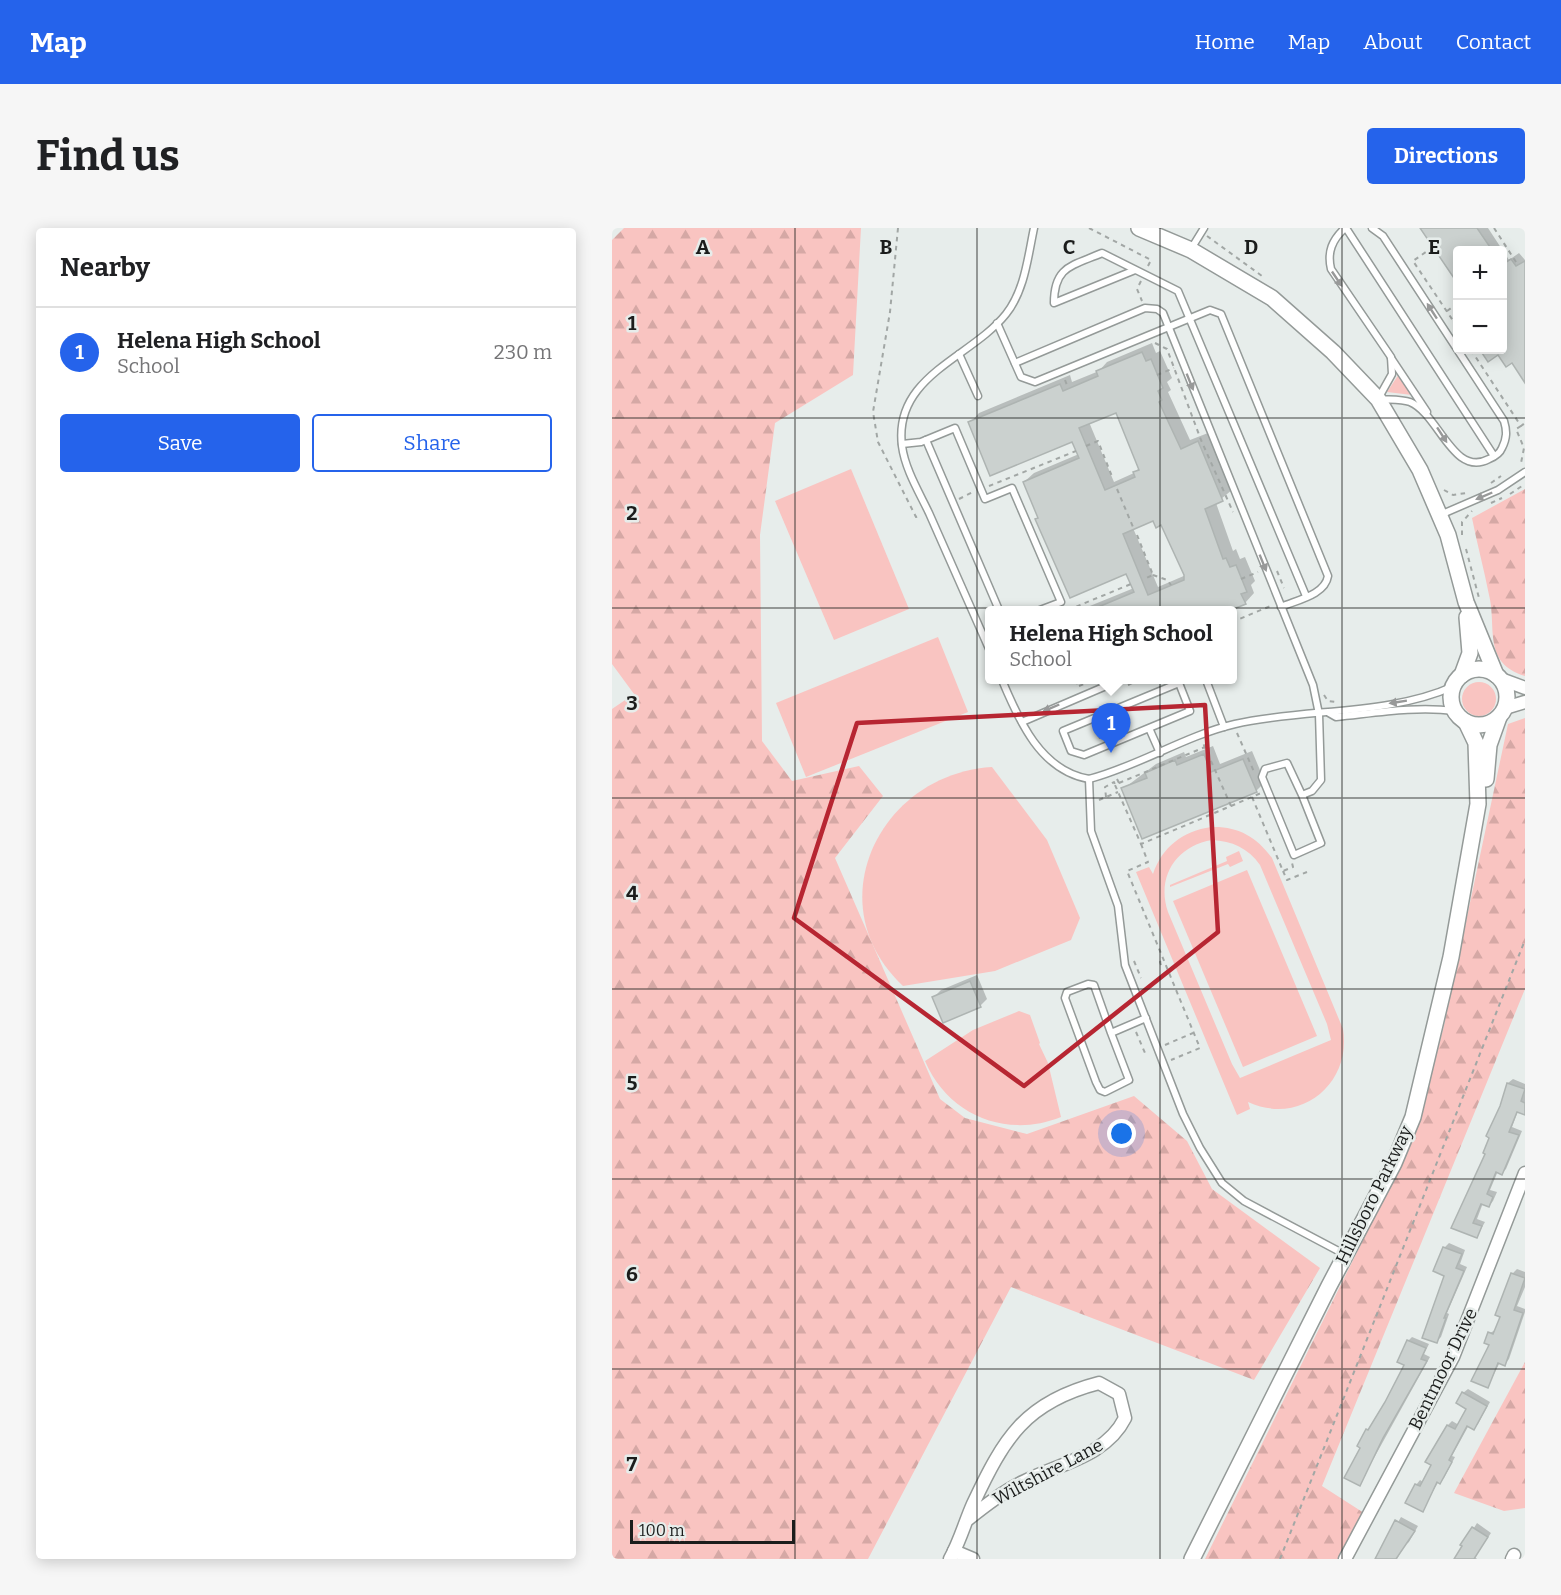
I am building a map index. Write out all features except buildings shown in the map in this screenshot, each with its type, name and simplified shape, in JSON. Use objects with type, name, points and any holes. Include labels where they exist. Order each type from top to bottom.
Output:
[{"type":"street","points":[[1139,228],[1191,250],[1272,298],[1333,352],[1378,399],[1420,470],[1448,535],[1466,602],[1507,693],[1502,712]]},
{"type":"street","points":[[1466,602],[1470,653],[1458,680],[1452,703],[1461,716],[1483,725],[1502,712],[1525,702]]},
{"type":"street","points":[[1458,680],[1479,669],[1525,688]]},
{"type":"street","name":"Hillsboro Parkway","points":[[1478,804],[1485,792],[1489,745],[1502,712]]},
{"type":"street","name":"Hillsboro Parkway","points":[[1192,1559],[1345,1255],[1394,1163],[1413,1117],[1451,957],[1478,804],[1476,743],[1461,716]]},
{"type":"street","name":"Bentmoor Drive","points":[[1345,1559],[1453,1357],[1525,1173]]},
{"type":"street","name":"Wiltshire Lane","points":[[952,1555],[967,1520],[1008,1439],[1033,1412],[1058,1396],[1099,1383],[1119,1394],[1125,1418],[1111,1438],[1074,1461],[1005,1492],[967,1520]]},
{"type":"street","points":[[952,1555],[973,1559]]},
{"type":"lane","points":[[985,631],[905,461],[901,425],[908,402],[930,374],[959,354],[1008,313],[1024,279],[1034,228]]},
{"type":"lane","points":[[1191,250],[1204,228]]},
{"type":"lane","points":[[1372,228],[1383,236],[1504,421],[1507,433],[1501,451],[1494,456],[1487,461],[1468,462],[1454,453],[1331,269],[1328,256],[1336,236],[1346,228],[1494,456]]},
{"type":"lane","points":[[1135,270],[1054,303],[1054,285],[1063,270],[1102,253],[1178,291],[1306,596]]},
{"type":"lane","points":[[1015,363],[1145,308],[1157,309],[1163,313],[1313,685],[1319,714],[1321,780],[1312,791],[1302,795]]},
{"type":"lane","points":[[997,323],[1021,377],[1026,381],[1042,381],[1190,319],[1215,310],[1221,314],[1328,576],[1321,590],[1281,607]]},
{"type":"lane","points":[[959,354],[978,396]]},
{"type":"lane","points":[[1391,357],[1392,374],[1378,399],[1409,402],[1429,415]]},
{"type":"lane","points":[[902,444],[926,440],[956,428],[985,499],[1012,488],[1061,602],[1050,606]]},
{"type":"lane","points":[[926,440],[997,606]]},
{"type":"lane","points":[[1440,515],[1498,490],[1525,472]]},
{"type":"lane","points":[[1004,684],[1022,722],[1052,765],[1073,776],[1089,779],[1224,728],[1433,695],[1458,680]]},
{"type":"lane","points":[[1022,722],[1110,684]]},
{"type":"lane","points":[[1177,684],[1063,731],[1071,751],[1084,755],[1190,711],[1179,684]]},
{"type":"lane","points":[[1208,684],[1224,728]]},
{"type":"lane","points":[[1433,695],[1434,708]]},
{"type":"lane","points":[[1329,713],[1336,717],[1434,708],[1461,716]]},
{"type":"lane","points":[[1149,728],[1160,753]]},
{"type":"lane","points":[[1282,762],[1287,763],[1302,795],[1321,843],[1294,855],[1262,772],[1282,762]]},
{"type":"lane","points":[[1089,779],[1091,831],[1118,906],[1125,965],[1196,1140],[1222,1183],[1244,1201],[1345,1255]]},
{"type":"lane","points":[[1088,984],[1094,985],[1111,1033],[1129,1080],[1105,1092],[1100,1090],[1096,1082],[1065,999],[1067,992],[1088,984]]},
{"type":"lane","points":[[1111,1033],[1146,1018]]},
{"type":"path","points":[[897,228],[890,312],[875,395],[875,434],[887,465],[916,517],[928,512]]},
{"type":"path","points":[[1089,228],[1151,260]]},
{"type":"path","points":[[1494,228],[1518,265]]},
{"type":"path","points":[[1433,247],[1413,261],[1453,320]]},
{"type":"path","points":[[1447,311],[1453,307]]},
{"type":"path","points":[[1152,343],[1158,343],[1167,349],[1234,514]]},
{"type":"path","points":[[1474,354],[1521,426],[1525,423]]},
{"type":"path","points":[[1157,375],[1183,364]]},
{"type":"path","points":[[1064,380],[1068,388]]},
{"type":"path","points":[[1086,446],[1098,441],[1113,479]]},
{"type":"path","points":[[952,501],[1076,451]]},
{"type":"path","points":[[1117,489],[1133,527]]},
{"type":"path","points":[[1137,536],[1153,575]]},
{"type":"path","points":[[1144,579],[1153,575],[1167,580],[1171,585]]},
{"type":"path","points":[[1078,606],[1131,584]]},
{"type":"path","points":[[1237,620],[1273,605]]},
{"type":"path","points":[[1082,695],[1078,686],[1084,684]]},
{"type":"path","points":[[1323,689],[1328,701],[1346,701]]},
{"type":"path","points":[[1092,719],[1104,747]]},
{"type":"path","points":[[1204,743],[1231,806]]},
{"type":"path","points":[[1106,797],[1106,787],[1114,782],[1117,784],[1205,747]]},
{"type":"path","points":[[1114,771],[1148,862],[1127,871],[1200,1048],[1163,1063]]},
{"type":"path","points":[[1141,844],[1263,793]]},
{"type":"path","points":[[1252,797],[1287,880],[1307,872]]},
{"type":"path","points":[[1283,871],[1293,867]]},
{"type":"path","points":[[1280,1559],[1525,940]]},
{"type":"path","points":[[1161,965],[1160,962],[1164,960]]},
{"type":"path","points":[[1132,1024],[1145,1053],[1193,1032]]},
{"type":"highlighted area","points":[[1205,705],[1218,932],[1024,1086],[794,918],[857,723]]},
{"type":"green space","points":[[624,228],[861,228],[853,375],[775,423],[760,535],[762,741],[792,781],[859,766],[883,796],[835,858],[940,1099],[965,1118],[1027,1134],[1134,1096],[1187,1141],[1212,1189],[1320,1268],[1254,1380],[1011,1287],[868,1559],[612,1559],[612,709],[634,694],[612,664],[612,240]]},
{"type":"green space","points":[[1399,374],[1412,395],[1387,392]]},
{"type":"green space","points":[[851,469],[909,609],[834,640],[775,501]]},
{"type":"green space","points":[[1525,489],[1525,676],[1511,670],[1502,662],[1497,653],[1489,595],[1472,518]]},
{"type":"green space","points":[[938,637],[968,712],[806,777],[776,703]]},
{"type":"green space","points":[[1479,682],[1491,687],[1496,699],[1491,711],[1479,716],[1467,711],[1462,699],[1467,687]]},
{"type":"green space","points":[[1525,718],[1525,989],[1322,1486],[1364,1513],[1338,1559],[1205,1559],[1410,1145],[1443,1030],[1508,724]]},
{"type":"green space","points":[[992,767],[1047,840],[1080,918],[1071,940],[995,971],[903,986],[877,954],[864,919],[863,883],[872,849],[891,818],[918,793],[952,775]]},
{"type":"green space","points":[[1220,827],[1238,831],[1253,838],[1272,858],[1343,1029],[1344,1049],[1331,1083],[1318,1095],[1303,1104],[1286,1108],[1267,1108],[1248,1102],[1250,1109],[1237,1115],[1136,872],[1149,867],[1153,874],[1168,848],[1191,832]],"holes":[[[1219,841],[1245,850],[1260,865],[1327,1024],[1331,1040],[1240,1078],[1168,912],[1165,899],[1167,875],[1179,856],[1199,843]]]},
{"type":"green space","points":[[1239,851],[1243,861],[1230,867],[1228,864],[1170,887],[1170,885],[1227,861],[1226,857]]},
{"type":"green space","points":[[1247,870],[1317,1036],[1243,1067],[1173,901]]},
{"type":"green space","points":[[1019,1011],[1030,1015],[1048,1063],[1061,1117],[1040,1123],[1020,1125],[1000,1123],[981,1117],[948,1096],[935,1080],[925,1061],[973,1030]]},
{"type":"green space","points":[[1525,1362],[1525,1508],[1504,1511],[1454,1493]]},
{"type":"place","name":"Helena High School","points":[[1111,753]]}]
